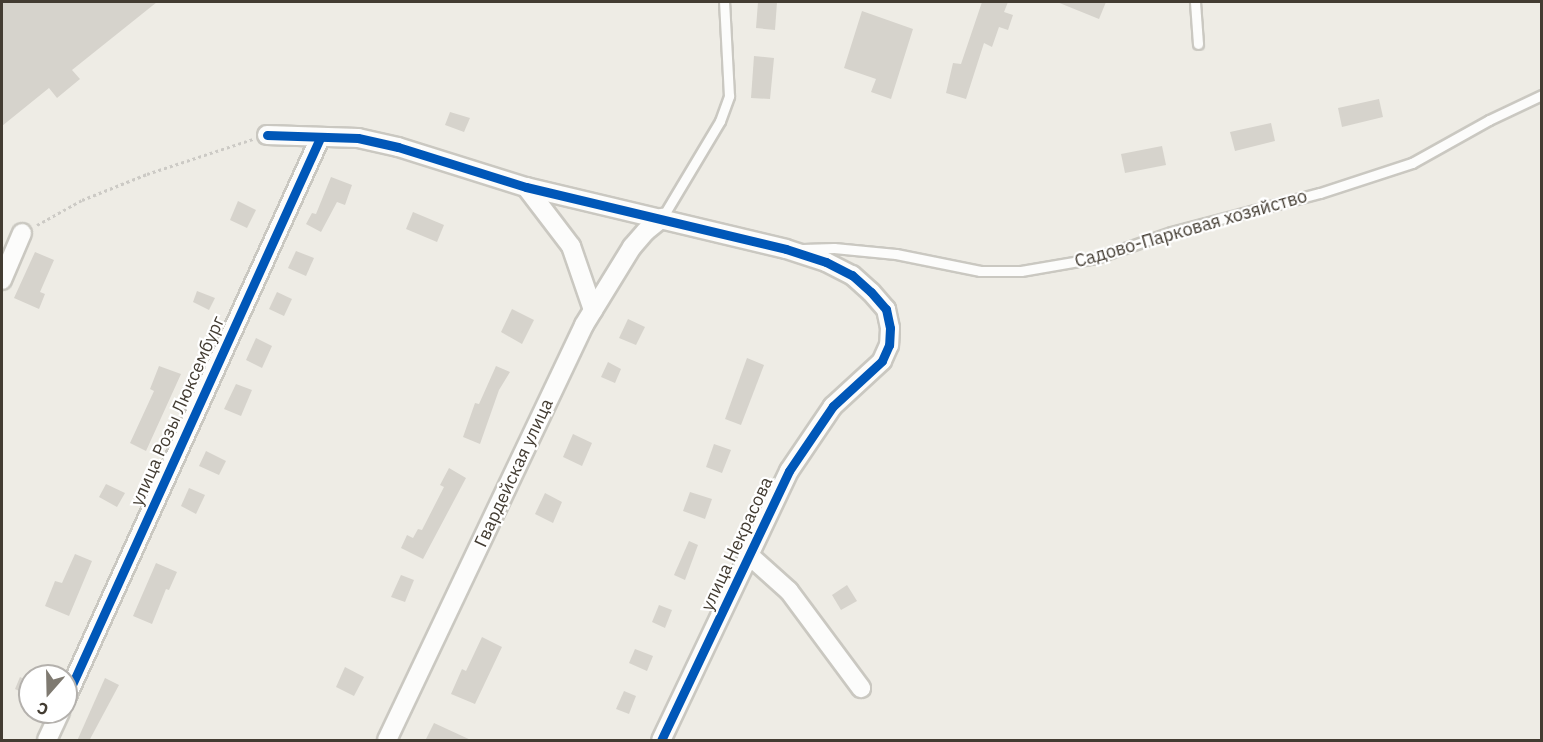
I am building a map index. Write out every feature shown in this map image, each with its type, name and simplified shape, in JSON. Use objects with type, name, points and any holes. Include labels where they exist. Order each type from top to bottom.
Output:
[{"type":"street","name":"улица Некрасова","points":[[267,135],[358,138],[398,147],[526,187],[786,249],[826,262],[852,275],[885,309],[890,328],[889,345],[882,361],[833,406],[789,471],[661,741]]},
{"type":"street","name":"улица Розы Люксембург","points":[[78,672],[320,138]]},
{"type":"street","points":[[526,187],[571,246],[593,310]]},
{"type":"street","name":"Гвардейская улица","points":[[387,741],[593,310],[632,246],[662,218]]},
{"type":"street","points":[[2,280],[22,233]]},
{"type":"street","points":[[750,556],[789,591],[861,688]]},
{"type":"street","points":[[47,741],[55,724]]},
{"type":"lane","points":[[662,218],[720,121],[729,96],[724,2]]},
{"type":"lane","points":[[1195,2],[1198,44]]},
{"type":"lane","name":"Садово-Парковая хозяйство","points":[[786,249],[834,248],[896,254],[980,271],[1021,271],[1096,258],[1171,232],[1320,192],[1412,163],[1489,120],[1542,95]]},
{"type":"path","points":[[22,233],[82,200],[147,174],[267,135]]},
{"type":"building","points":[[2,2],[157,2],[72,70],[80,79],[57,98],[49,88],[2,126]]},
{"type":"building","points":[[758,2],[777,2],[775,30],[756,28]]},
{"type":"building","points":[[982,2],[1008,2],[1004,12],[1013,15],[1008,30],[999,27],[992,47],[984,43],[966,99],[946,93],[953,63],[961,64]]},
{"type":"building","points":[[1057,2],[1106,2],[1099,19]]},
{"type":"building","points":[[862,11],[913,29],[891,99],[871,92],[876,79],[844,68]]},
{"type":"building","points":[[754,56],[774,58],[770,99],[751,98]]},
{"type":"building","points":[[1379,99],[1383,117],[1342,127],[1338,108]]},
{"type":"building","points":[[450,112],[470,118],[464,132],[445,125]]},
{"type":"building","points":[[1271,123],[1275,141],[1235,151],[1230,132]]},
{"type":"building","points":[[1162,146],[1166,165],[1125,173],[1121,154]]},
{"type":"building","points":[[331,177],[352,185],[345,205],[337,202],[321,232],[306,224],[312,213],[316,214]]},
{"type":"building","points":[[238,201],[256,210],[247,228],[230,220]]},
{"type":"building","points":[[413,212],[444,225],[437,242],[406,229]]},
{"type":"building","points":[[296,251],[314,258],[306,276],[288,268]]},
{"type":"building","points":[[35,252],[54,260],[40,292],[45,294],[39,309],[14,298]]},
{"type":"building","points":[[197,291],[215,298],[209,310],[193,302]]},
{"type":"building","points":[[277,292],[292,299],[284,316],[269,309]]},
{"type":"building","points":[[512,309],[534,320],[522,344],[501,332]]},
{"type":"building","points":[[628,319],[645,327],[636,345],[619,338]]},
{"type":"building","points":[[256,338],[272,346],[262,368],[246,360]]},
{"type":"building","points":[[747,358],[764,365],[741,425],[725,419]]},
{"type":"building","points":[[608,362],[621,369],[615,383],[601,377]]},
{"type":"building","points":[[159,366],[181,374],[146,451],[130,443],[154,391],[150,389]]},
{"type":"building","points":[[496,366],[510,372],[499,390],[480,444],[463,437],[475,403],[479,404]]},
{"type":"building","points":[[236,384],[252,390],[241,416],[224,409]]},
{"type":"building","points":[[573,434],[592,443],[582,466],[563,457]]},
{"type":"building","points":[[714,444],[731,450],[722,473],[706,467]]},
{"type":"building","points":[[206,451],[226,461],[219,475],[199,466]]},
{"type":"building","points":[[449,468],[466,478],[423,559],[401,548],[407,535],[413,538],[418,529],[422,530],[444,487],[440,485]]},
{"type":"building","points":[[106,484],[125,493],[117,507],[99,497]]},
{"type":"building","points":[[189,488],[205,495],[196,514],[181,506]]},
{"type":"building","points":[[690,492],[712,499],[705,519],[683,511]]},
{"type":"building","points":[[545,493],[562,502],[553,523],[535,514]]},
{"type":"building","points":[[689,541],[698,545],[685,580],[674,575]]},
{"type":"building","points":[[75,554],[92,561],[69,616],[45,606],[55,581],[62,583]]},
{"type":"building","points":[[156,563],[177,572],[169,590],[166,589],[152,624],[133,616]]},
{"type":"building","points":[[401,575],[414,580],[405,602],[391,597]]},
{"type":"building","points":[[847,585],[857,601],[841,610],[832,595]]},
{"type":"building","points":[[659,605],[672,610],[665,628],[652,622]]},
{"type":"building","points":[[482,637],[502,647],[475,704],[451,694],[462,669],[466,671]]},
{"type":"building","points":[[635,649],[653,656],[647,671],[629,663]]},
{"type":"building","points":[[345,667],[364,677],[354,696],[336,687]]},
{"type":"building","points":[[105,678],[119,685],[89,741],[77,741]]},
{"type":"building","points":[[624,691],[636,696],[629,714],[616,709]]},
{"type":"building","points":[[434,723],[473,741],[425,741]]},
{"type":"cycle path","points":[[267,135],[358,138],[398,147],[526,187],[786,249],[826,262],[852,275],[886,309],[890,328],[889,345],[882,361],[833,406],[789,471],[661,740]]},
{"type":"cycle path","points":[[78,672],[320,138]]}]
